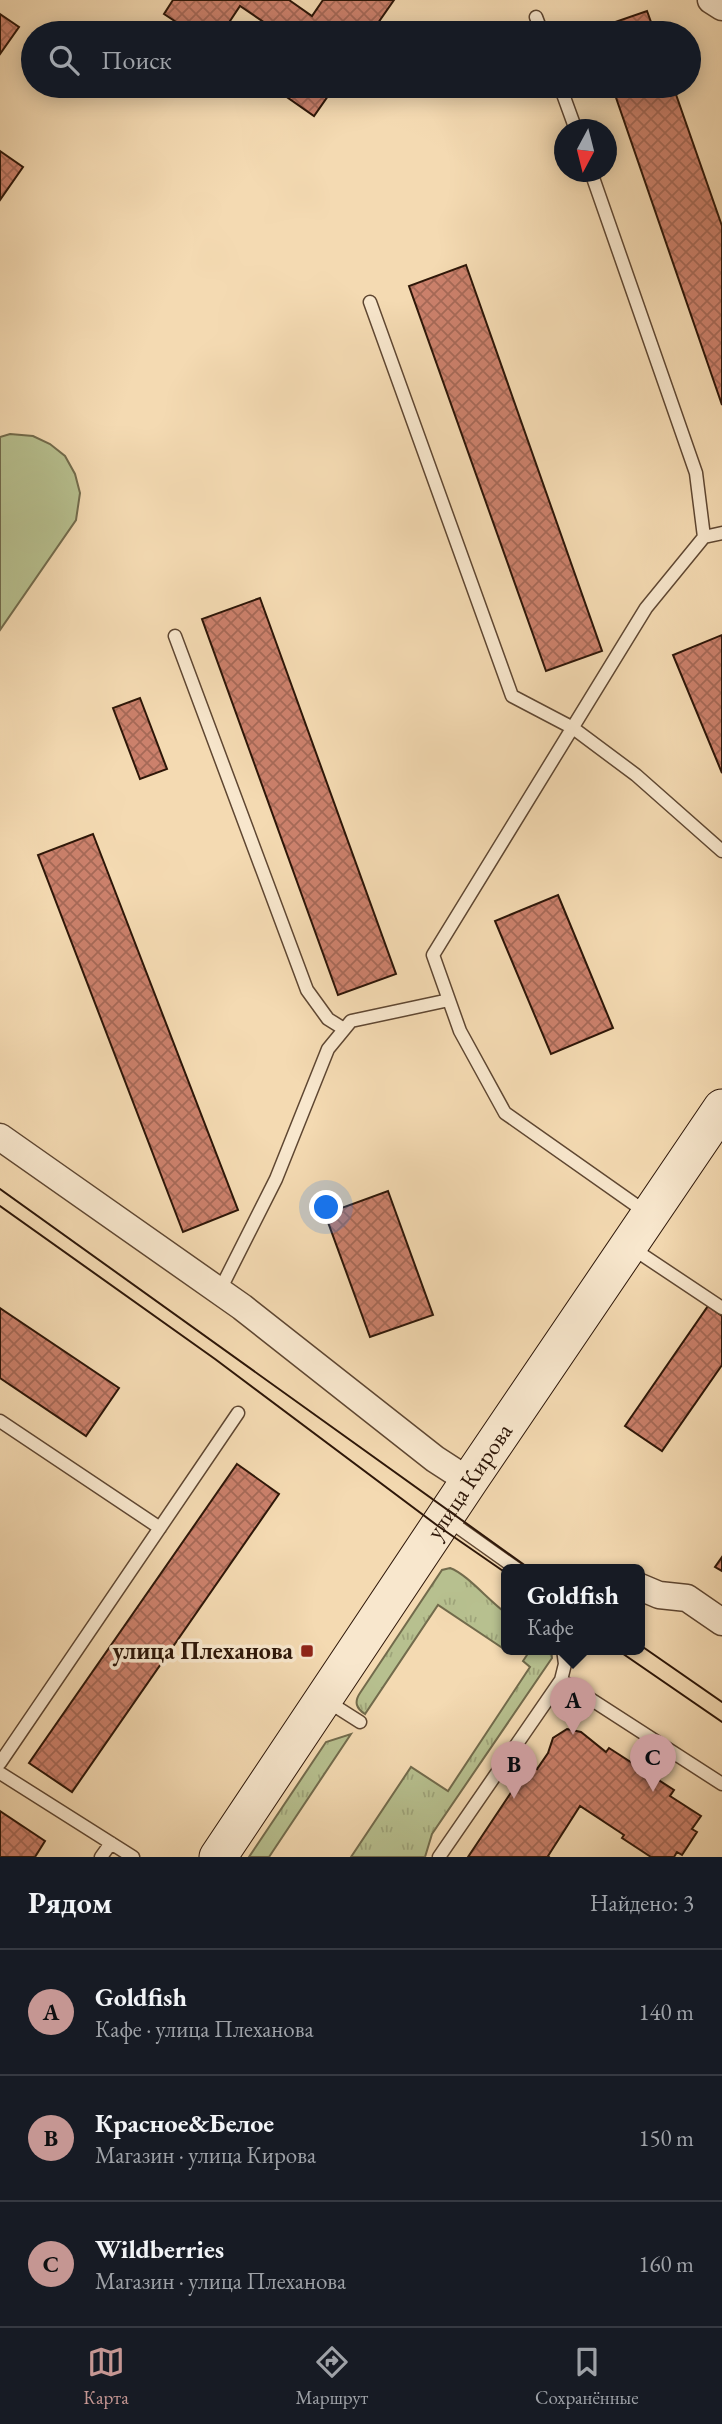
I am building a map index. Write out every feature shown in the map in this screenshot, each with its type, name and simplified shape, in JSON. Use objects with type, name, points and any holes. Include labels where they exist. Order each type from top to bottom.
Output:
[{"type":"main road","name":"улица Кирова","points":[[218,1857],[444,1517],[722,1108]]},
{"type":"street","points":[[712,0],[722,7]]},
{"type":"street","points":[[0,1137],[219,1292],[435,1459],[469,1481]]},
{"type":"street","points":[[645,1589],[659,1595],[687,1598],[722,1622]]},
{"type":"lane","points":[[536,17],[538,21]]},
{"type":"lane","points":[[565,98],[572,119]]},
{"type":"lane","points":[[594,182],[696,472],[704,537]]},
{"type":"lane","points":[[370,302],[512,696],[573,728],[636,775],[722,851]]},
{"type":"lane","points":[[649,1215],[505,1113],[460,1031],[433,955],[646,608],[704,537],[722,533]]},
{"type":"lane","points":[[175,636],[307,990],[328,1018],[344,1030]]},
{"type":"lane","points":[[219,1292],[276,1179],[328,1049],[351,1021],[449,1000]]},
{"type":"lane","points":[[628,1246],[722,1308]]},
{"type":"lane","points":[[0,1763],[238,1413]]},
{"type":"lane","points":[[0,1421],[160,1528]]},
{"type":"lane","points":[[444,1517],[510,1564]]},
{"type":"lane","points":[[439,1857],[561,1680],[565,1664],[564,1655]]},
{"type":"lane","points":[[561,1680],[722,1784]]},
{"type":"lane","points":[[323,1699],[360,1722]]},
{"type":"lane","points":[[0,1773],[133,1857]]},
{"type":"lane","points":[[101,1857],[111,1843]]},
{"type":"green space","points":[[10,434],[33,436],[50,444],[65,456],[75,474],[80,493],[76,520],[0,630],[0,437]]},
{"type":"green space","points":[[450,1568],[457,1571],[501,1609],[501,1647],[438,1605],[365,1714],[357,1705],[360,1693],[442,1570]]},
{"type":"green space","points":[[527,1655],[552,1655],[432,1834],[425,1857],[351,1857],[411,1767],[448,1791],[530,1667],[523,1661]]},
{"type":"green space","points":[[351,1734],[269,1857],[249,1857],[326,1742]]},
{"type":"building","points":[[173,0],[289,0],[312,16],[323,0],[394,0],[379,21],[262,21],[240,6],[230,21],[175,21],[164,14]]},
{"type":"building","points":[[647,11],[651,21],[618,21]]},
{"type":"building","points":[[0,14],[19,27],[0,54]]},
{"type":"building","points":[[288,98],[327,98],[314,116]]},
{"type":"building","points":[[616,98],[677,98],[722,226],[722,405]]},
{"type":"building","points":[[0,151],[23,167],[0,200]]},
{"type":"building","points":[[466,265],[602,651],[546,671],[409,286]]},
{"type":"building","points":[[260,598],[396,974],[338,995],[202,619]]},
{"type":"building","points":[[722,635],[722,773],[673,655]]},
{"type":"building","points":[[140,698],[167,769],[140,779],[113,708]]},
{"type":"building","points":[[93,834],[238,1210],[183,1232],[38,855]]},
{"type":"building","points":[[558,895],[613,1028],[551,1054],[495,921]]},
{"type":"building","points":[[388,1191],[433,1315],[370,1337],[325,1214]]},
{"type":"building","points":[[708,1306],[722,1316],[722,1365],[662,1451],[625,1426]]},
{"type":"building","points":[[0,1308],[119,1388],[86,1436],[0,1378]]},
{"type":"building","points":[[237,1464],[279,1494],[72,1792],[29,1763]]},
{"type":"building","points":[[722,1557],[722,1571],[715,1567]]},
{"type":"building","points":[[567,1729],[581,1732],[606,1752],[609,1748],[674,1790],[670,1796],[701,1816],[692,1829],[697,1832],[682,1855],[677,1852],[674,1857],[651,1857],[622,1838],[624,1835],[580,1806],[549,1857],[468,1857],[516,1785],[519,1788],[534,1767],[537,1769],[548,1753],[553,1738]]},
{"type":"building","points":[[0,1811],[45,1841],[35,1857],[0,1857]]},
{"type":"tram line","points":[[0,1189],[523,1564]]},
{"type":"tram line","points":[[0,1206],[215,1359],[438,1526],[501,1570]]},
{"type":"tram line","points":[[645,1648],[722,1702]]},
{"type":"tram line","points":[[625,1655],[722,1722]]},
{"type":"place","name":"улица Плеханова","points":[[307,1651]]},
{"type":"place","name":"Goldfish","points":[[573,1735]]},
{"type":"place","name":"Wildberries","points":[[653,1792]]},
{"type":"place","name":"Красное&Белое","points":[[514,1799]]}]
